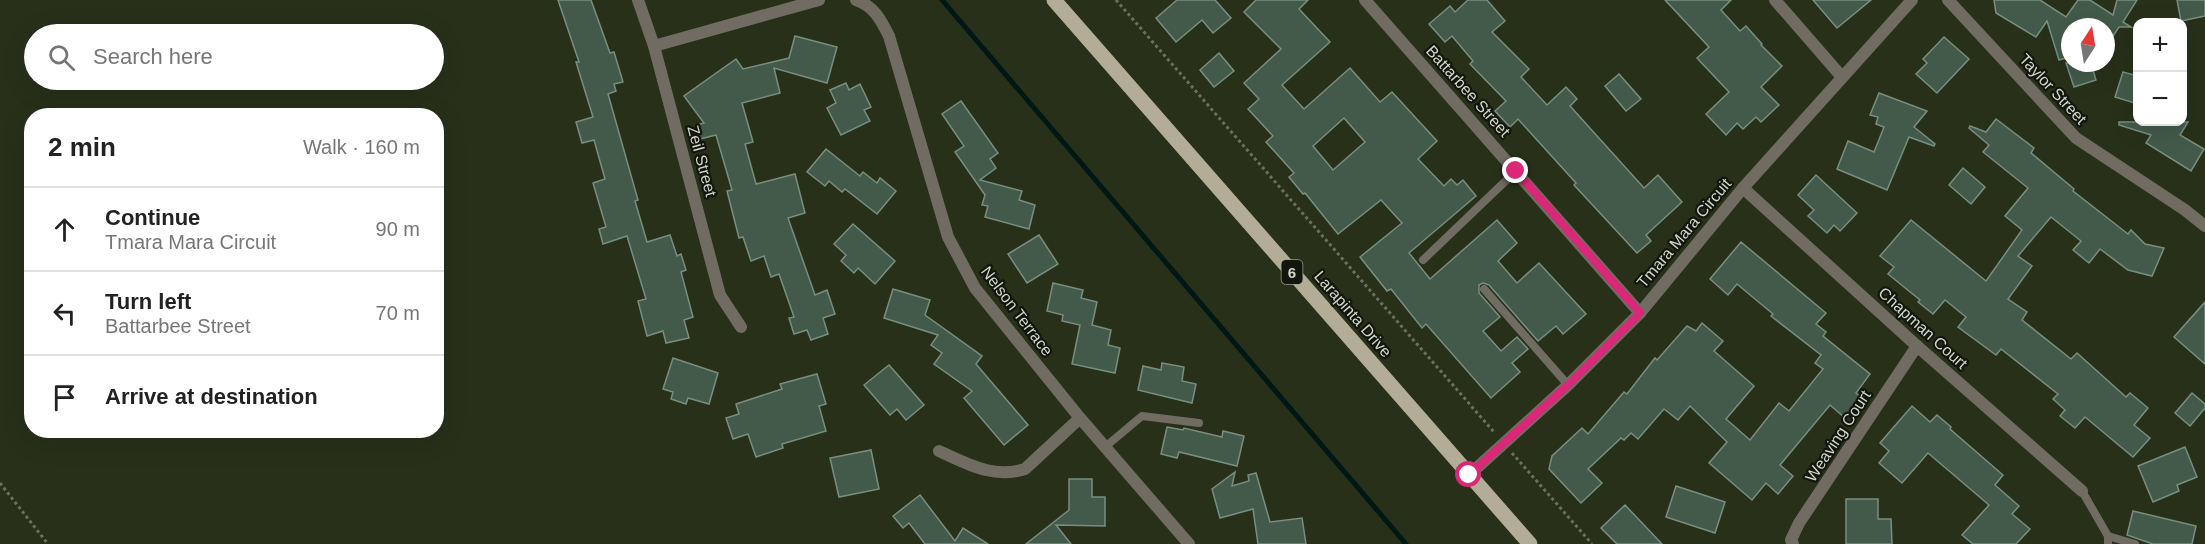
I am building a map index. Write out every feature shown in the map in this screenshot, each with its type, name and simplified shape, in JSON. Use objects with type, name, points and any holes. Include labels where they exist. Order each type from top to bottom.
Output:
[{"type":"main road","name":"Larapinta Drive","points":[[1054,0],[1530,544]]},
{"type":"street","name":"Zeil Street","points":[[638,0],[654,46],[720,295],[741,327]]},
{"type":"street","points":[[654,46],[819,0]]},
{"type":"street","name":"Nelson Terrace","points":[[856,0],[866,3],[879,16],[890,36],[948,237],[975,288],[1080,418],[1189,544]]},
{"type":"street","name":"Battarbee Street","points":[[1365,0],[1640,313]]},
{"type":"street","points":[[1775,0],[1842,77]]},
{"type":"street","name":"Tmara Mara Circuit","points":[[1469,475],[1568,385],[1640,313],[1743,188],[1912,0]]},
{"type":"street","name":"Taylor Street","points":[[1948,0],[2076,138],[2185,210],[2205,226]]},
{"type":"street","name":"Chapman Court","points":[[1743,188],[1917,346],[2082,491]]},
{"type":"street","name":"Weaving Court","points":[[1793,544],[1791,540],[1799,523],[1917,346]]},
{"type":"street","points":[[939,451],[982,470],[1014,473],[1025,469],[1080,418]]},
{"type":"lane","points":[[1423,260],[1516,171]]},
{"type":"lane","points":[[1484,289],[1568,385]]},
{"type":"lane","points":[[1105,447],[1142,416],[1199,423]]},
{"type":"lane","points":[[2082,491],[2108,540],[2135,544]]},
{"type":"path","points":[[1116,0],[1592,544]]},
{"type":"path","points":[[0,483],[48,544]]},
{"type":"building","points":[[558,0],[591,0],[610,53],[614,52],[623,82],[614,84],[616,91],[608,94],[638,200],[635,201],[647,242],[670,235],[677,256],[681,254],[686,270],[681,272],[693,317],[684,320],[689,338],[666,343],[663,331],[647,336],[638,301],[646,299],[627,236],[603,244],[599,229],[606,227],[593,183],[605,179],[594,140],[582,143],[576,122],[593,117],[576,62],[579,62]]},
{"type":"building","points":[[1177,0],[1215,0],[1231,18],[1213,33],[1202,20],[1176,42],[1156,18]]},
{"type":"building","points":[[1256,0],[1308,0],[1299,9],[1330,42],[1282,85],[1304,109],[1350,68],[1380,102],[1392,92],[1437,141],[1418,159],[1444,186],[1451,179],[1457,185],[1463,180],[1476,196],[1409,253],[1430,279],[1497,220],[1517,243],[1498,261],[1517,283],[1539,263],[1586,314],[1563,334],[1556,326],[1538,341],[1489,285],[1483,283],[1479,285],[1479,293],[1500,317],[1483,331],[1501,351],[1517,337],[1528,349],[1512,363],[1520,372],[1491,398],[1426,324],[1422,328],[1391,289],[1387,291],[1360,257],[1402,223],[1381,200],[1338,234],[1289,177],[1294,173],[1266,142],[1273,136],[1248,109],[1259,99],[1244,83],[1281,49],[1244,12]],"holes":[[[1344,118],[1365,142],[1333,170],[1313,146]]]},
{"type":"building","points":[[1468,0],[1487,0],[1505,21],[1492,32],[1529,69],[1521,77],[1547,105],[1566,87],[1577,99],[1570,106],[1644,188],[1658,175],[1682,202],[1646,235],[1651,241],[1637,253],[1574,185],[1576,183],[1518,119],[1510,127],[1495,111],[1506,101],[1470,64],[1473,61],[1452,36],[1445,42],[1429,24],[1450,6],[1455,12]]},
{"type":"building","points":[[1665,0],[1731,0],[1721,10],[1740,31],[1746,26],[1782,66],[1761,87],[1779,105],[1761,122],[1756,117],[1743,129],[1737,123],[1726,135],[1706,114],[1729,92],[1697,58],[1709,47]]},
{"type":"building","points":[[1813,0],[1871,0],[1837,28]]},
{"type":"building","points":[[1994,0],[2040,0],[2066,17],[2078,0],[2090,0],[2113,15],[2117,0],[2137,0],[2123,22],[2131,27],[2119,27],[2115,33],[2115,18],[2061,18],[2061,59],[2059,60],[2047,21],[2036,37],[1996,13]]},
{"type":"building","points":[[2177,0],[2205,0],[2205,16],[2187,20],[2180,18]]},
{"type":"building","points":[[795,36],[837,47],[827,83],[774,68],[780,93],[742,103],[753,142],[745,144],[756,184],[795,174],[805,213],[788,218],[815,295],[827,290],[835,314],[823,318],[828,334],[811,340],[807,330],[794,334],[789,318],[794,317],[779,274],[771,277],[764,256],[751,261],[743,237],[739,238],[727,191],[732,190],[716,135],[700,139],[696,125],[704,123],[684,96],[736,59],[743,69],[789,58]]},
{"type":"building","points":[[1944,37],[1969,59],[1937,93],[1916,74],[1927,63],[1923,59]]},
{"type":"building","points":[[1219,53],[1234,71],[1214,87],[1200,70]]},
{"type":"building","points":[[2069,72],[2094,72],[2096,80],[2074,87]]},
{"type":"building","points":[[2123,72],[2133,75],[2133,102],[2115,97]]},
{"type":"building","points":[[1619,74],[1641,99],[1626,111],[1605,86]]},
{"type":"building","points":[[846,83],[849,90],[860,84],[871,107],[864,110],[870,121],[841,135],[827,108],[836,103],[830,90]]},
{"type":"building","points":[[1879,93],[1927,111],[1914,127],[1935,144],[1934,146],[1909,137],[1887,190],[1837,169],[1848,141],[1874,152],[1884,127],[1876,124],[1878,117],[1870,115]]},
{"type":"building","points":[[961,101],[998,153],[990,159],[996,168],[980,180],[1022,191],[1019,200],[1035,205],[1029,229],[985,217],[988,206],[982,205],[985,195],[955,152],[964,146],[942,114]]},
{"type":"building","points":[[1996,119],[2034,148],[2031,153],[2074,189],[2073,191],[2128,234],[2131,230],[2145,244],[2164,248],[2152,276],[2128,270],[2100,249],[2089,263],[2073,250],[2081,241],[2051,217],[2018,256],[2032,266],[2008,299],[2027,312],[2022,320],[2071,359],[2077,353],[2126,397],[2130,393],[2148,408],[2134,425],[2150,438],[2133,457],[2085,417],[2075,428],[2060,416],[2065,410],[2053,399],[2058,394],[2001,349],[1996,355],[1958,327],[1966,317],[1945,300],[1933,314],[1918,302],[1920,300],[1888,274],[1894,267],[1880,256],[1911,220],[1986,281],[2022,230],[2005,216],[2028,188],[1983,152],[1989,145],[1969,128],[1970,126],[1986,132]]},
{"type":"building","points":[[2119,122],[2133,122],[2133,126],[2186,126],[2180,135],[2204,149],[2191,171],[2146,143],[2151,135],[2119,125]]},
{"type":"building","points":[[826,149],[860,176],[863,172],[877,183],[880,178],[896,191],[877,214],[845,189],[842,192],[829,181],[825,186],[807,172]]},
{"type":"building","points":[[1963,168],[1985,187],[1971,204],[1949,185]]},
{"type":"building","points":[[1816,175],[1857,213],[1840,231],[1834,225],[1827,233],[1808,216],[1814,210],[1798,195]]},
{"type":"building","points":[[853,224],[895,261],[875,284],[858,268],[854,273],[841,261],[846,255],[834,244]]},
{"type":"building","points":[[1039,235],[1058,264],[1027,283],[1008,254]]},
{"type":"building","points":[[1741,242],[1826,313],[1816,324],[1826,332],[1823,336],[1870,374],[1856,393],[1861,397],[1845,418],[1830,405],[1780,465],[1793,476],[1778,494],[1766,483],[1752,500],[1709,463],[1727,442],[1690,406],[1678,420],[1664,409],[1638,439],[1631,433],[1624,440],[1621,438],[1588,469],[1602,483],[1581,503],[1549,469],[1552,456],[1582,428],[1588,434],[1624,392],[1627,394],[1655,358],[1657,360],[1687,326],[1696,331],[1702,323],[1723,341],[1714,351],[1754,386],[1726,419],[1750,440],[1779,403],[1789,411],[1823,369],[1815,363],[1821,355],[1771,316],[1773,314],[1737,284],[1728,295],[1710,279]]},
{"type":"building","points":[[1053,283],[1083,290],[1081,298],[1097,302],[1092,325],[1111,330],[1108,345],[1120,348],[1115,373],[1072,364],[1080,325],[1062,321],[1063,315],[1047,311]]},
{"type":"building","points":[[893,289],[930,300],[925,315],[982,356],[976,364],[1028,425],[1004,445],[964,398],[972,391],[934,364],[942,353],[931,345],[938,335],[884,318]]},
{"type":"building","points":[[2205,302],[2205,364],[2174,337]]},
{"type":"building","points":[[673,358],[718,373],[709,404],[688,398],[686,404],[671,399],[673,392],[663,389]]},
{"type":"building","points":[[1162,363],[1184,367],[1182,381],[1196,384],[1192,403],[1138,390],[1143,366],[1161,370]]},
{"type":"building","points":[[889,365],[924,405],[906,420],[897,409],[890,415],[864,385]]},
{"type":"building","points":[[817,374],[826,404],[819,406],[826,431],[782,444],[783,448],[756,457],[748,434],[733,439],[726,418],[739,414],[736,404],[782,389],[780,384]]},
{"type":"building","points":[[2192,393],[2205,404],[2205,408],[2190,426],[2175,413]]},
{"type":"building","points":[[1912,406],[1930,422],[1937,415],[2003,475],[1995,485],[2019,506],[2012,514],[2030,529],[2016,544],[1973,544],[1962,535],[1989,505],[1928,453],[1902,483],[1879,463],[1889,451],[1880,443]]},
{"type":"building","points":[[1167,427],[1183,430],[1184,428],[1222,437],[1223,431],[1244,436],[1237,466],[1179,452],[1177,458],[1161,454]]},
{"type":"building","points":[[2185,447],[2197,477],[2177,485],[2179,491],[2153,502],[2138,466]]},
{"type":"building","points":[[871,450],[879,489],[839,497],[830,458]]},
{"type":"building","points":[[1235,472],[1232,486],[1249,481],[1248,475],[1256,473],[1270,522],[1302,518],[1306,544],[1258,544],[1253,509],[1220,518],[1212,489]]},
{"type":"building","points":[[1069,479],[1092,479],[1092,497],[1105,497],[1105,526],[1056,525],[1071,544],[1026,544],[1069,510]]},
{"type":"building","points":[[1676,486],[1725,502],[1715,533],[1666,517]]},
{"type":"building","points":[[920,495],[955,541],[963,528],[988,544],[925,544],[909,523],[903,528],[893,516]]},
{"type":"building","points":[[1846,499],[1878,499],[1878,519],[1891,519],[1892,544],[1846,544]]},
{"type":"building","points":[[1625,505],[1662,544],[1617,544],[1601,528]]},
{"type":"building","points":[[2133,511],[2196,526],[2192,544],[2153,544],[2127,535]]},
{"type":"waterway","points":[[942,0],[1406,544]]},
{"type":"route","points":[[1469,475],[1568,385],[1640,313],[1516,171]]}]
